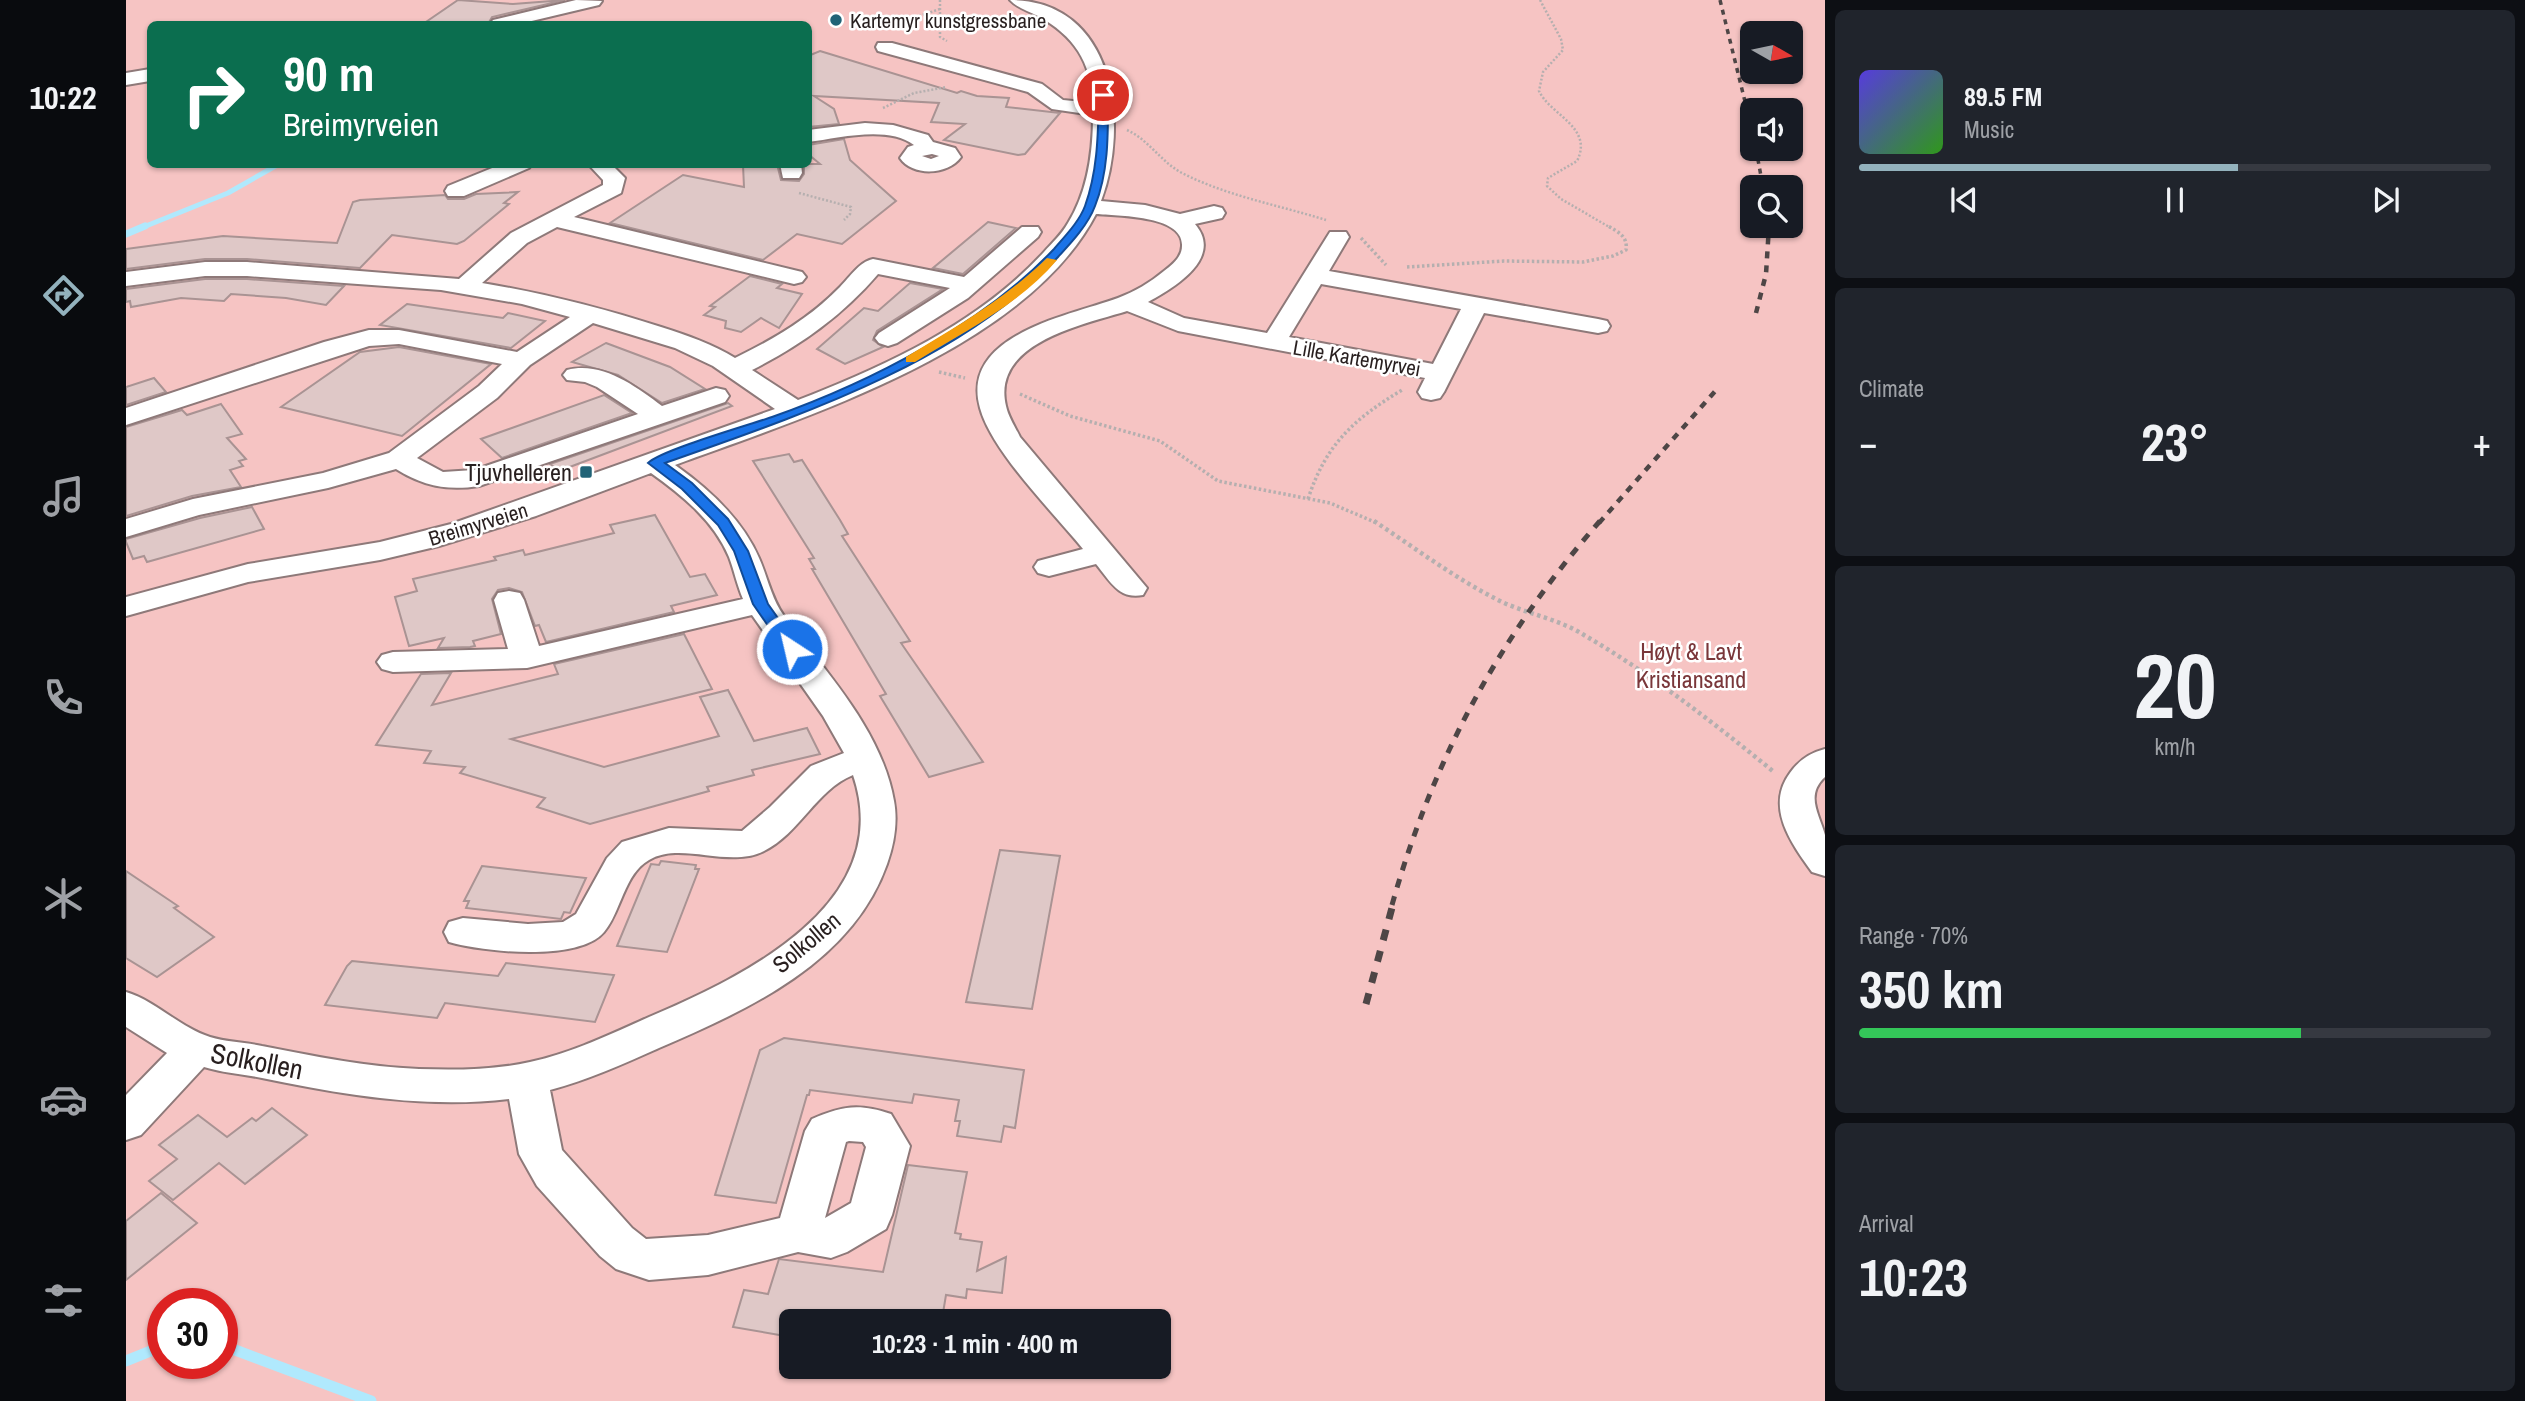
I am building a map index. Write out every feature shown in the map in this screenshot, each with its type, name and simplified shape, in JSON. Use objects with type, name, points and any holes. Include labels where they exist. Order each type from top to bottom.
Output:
[{"type":"street","name":"Breimyrveien","points":[[126,607],[224,578],[395,548],[526,510],[796,411],[903,363],[958,332],[1030,281],[1071,236],[1090,207],[1102,154],[1104,110],[1100,71],[1085,43],[1050,15],[1020,0]]},
{"type":"street","points":[[511,21],[593,1]]},
{"type":"street","points":[[886,47],[1035,88],[1047,93],[1053,102],[1059,105],[1104,110]]},
{"type":"street","points":[[126,79],[147,76]]},
{"type":"street","points":[[812,135],[866,128],[897,130],[923,144]]},
{"type":"street","points":[[456,191],[512,168]]},
{"type":"street","points":[[465,286],[519,238],[613,188],[614,178],[603,168]]},
{"type":"street","points":[[1090,207],[1145,212],[1180,221],[1188,228],[1192,240],[1191,255],[1185,266],[1165,285],[1128,303],[1032,335],[1007,353],[991,381],[992,410],[1007,439],[1132,588]]},
{"type":"street","points":[[1180,221],[1214,213]]},
{"type":"street","points":[[553,219],[794,277]]},
{"type":"street","points":[[888,338],[931,314],[970,285],[1030,232]]},
{"type":"street","name":"Lille Kartemyrvei","points":[[1273,343],[1338,237]]},
{"type":"street","points":[[734,369],[784,345],[810,328],[854,288],[877,258],[970,285]]},
{"type":"street","points":[[126,279],[220,268],[465,286],[590,314],[656,333],[706,353],[796,411]]},
{"type":"street","points":[[1316,276],[1598,326]]},
{"type":"street","name":"Lille Kartemyrvei","points":[[1128,303],[1178,324],[1273,343],[1435,383],[1476,304]]},
{"type":"street","points":[[126,528],[193,508],[328,480],[398,459],[488,392],[521,360],[590,314]]},
{"type":"street","points":[[126,418],[333,347],[369,338],[418,340],[521,360]]},
{"type":"street","points":[[576,375],[590,374],[645,405],[658,416]]},
{"type":"street","points":[[398,459],[428,478],[445,481],[470,480],[716,396]]},
{"type":"street","name":"Solkollen","points":[[126,1007],[196,1049],[312,1073],[408,1086],[472,1085],[527,1080],[606,1053],[711,1006],[765,977],[801,952],[827,929],[846,908],[859,883],[878,827],[877,803],[863,758],[839,717],[760,604],[741,551],[723,522],[687,486],[654,463]]},
{"type":"street","points":[[1049,567],[1103,553]]},
{"type":"street","points":[[509,600],[527,658]]},
{"type":"street","points":[[393,662],[527,658],[760,604]]},
{"type":"street","points":[[463,932],[550,938],[582,930],[590,924],[620,867],[635,851],[669,841],[733,845],[752,842],[783,816],[823,774],[863,758]]},
{"type":"street","points":[[1815,774],[1796,805],[1801,828],[1825,863]]},
{"type":"street","name":"Solkollen","points":[[126,1123],[196,1049]]},
{"type":"street","points":[[527,1080],[541,1154],[553,1173],[616,1242],[632,1255],[649,1260],[708,1255],[798,1233]]},
{"type":"path","points":[[1402,268],[1507,261],[1592,260],[1616,257],[1626,250],[1627,244],[1623,235],[1561,198],[1547,186],[1548,178],[1575,164],[1581,152],[1579,135],[1569,121],[1548,107],[1541,95],[1541,72],[1563,50],[1561,38],[1540,0]]},
{"type":"path","points":[[919,16],[940,9]]},
{"type":"path","points":[[866,128],[866,118],[888,104],[914,93],[962,85],[985,75]]},
{"type":"path","points":[[791,169],[791,186],[798,192],[850,207],[850,214],[844,219]]},
{"type":"path","points":[[903,363],[971,379]]},
{"type":"path","points":[[1017,392],[1040,407],[1057,413],[1160,441],[1179,451],[1219,481],[1330,503],[1368,517],[1471,585],[1502,602],[1582,633],[1653,679],[1782,779],[1815,774]]},
{"type":"green space","name":"Høyt & Lavt Kristiansand","points":[[126,0],[1825,0],[1825,1401],[126,1401]]},
{"type":"building","points":[[458,0],[513,4],[565,0],[492,17],[490,21],[427,21]]},
{"type":"building","points":[[820,51],[957,93],[961,91],[977,96],[1009,98],[1006,107],[1060,113],[1025,154],[1018,155],[944,140],[965,124],[931,122],[939,103],[814,96],[834,109],[839,124],[812,127],[812,54]]},
{"type":"building","points":[[844,139],[850,160],[896,201],[842,244],[797,234],[763,260],[610,223],[683,175],[744,187],[743,168],[778,168],[781,180],[799,181],[804,174],[804,168],[820,164],[812,157],[812,144]]},
{"type":"building","points":[[518,192],[504,203],[509,204],[464,241],[457,244],[392,235],[360,268],[247,259],[205,259],[126,269],[126,249],[223,236],[337,243],[353,202],[360,200],[445,195],[448,199],[464,199],[476,194]]},
{"type":"building","points":[[988,222],[1016,228],[963,274],[933,268]]},
{"type":"building","points":[[750,276],[782,284],[777,288],[802,294],[779,328],[761,318],[741,332],[725,328],[726,321],[704,315],[715,307],[710,306]]},
{"type":"building","points":[[205,279],[247,279],[344,286],[326,305],[286,298],[231,294],[224,301],[181,298],[131,307],[130,301],[126,302],[126,289]]},
{"type":"building","points":[[910,283],[943,289],[877,331],[873,340],[883,347],[845,364],[817,349],[864,308],[878,311]]},
{"type":"building","points":[[407,304],[503,318],[508,313],[545,321],[511,348],[380,325]]},
{"type":"building","points":[[606,343],[670,367],[705,389],[662,403],[618,375],[572,362]]},
{"type":"building","points":[[399,347],[491,364],[402,436],[281,407],[360,352]]},
{"type":"building","points":[[154,378],[166,392],[126,405],[126,387]]},
{"type":"building","points":[[604,395],[632,413],[502,458],[481,439]]},
{"type":"building","points":[[728,403],[732,406],[559,471],[550,464]]},
{"type":"building","points":[[221,404],[242,434],[227,438],[246,459],[239,461],[243,466],[230,470],[241,487],[192,496],[126,516],[126,427],[182,410],[187,415]]},
{"type":"building","points":[[789,454],[794,462],[802,460],[840,520],[848,534],[842,536],[910,641],[901,643],[983,762],[929,777],[880,696],[886,694],[812,569],[815,569],[809,559],[814,558],[753,461]]},
{"type":"building","points":[[252,507],[264,529],[147,562],[144,556],[133,559],[126,542],[126,539],[200,518]]},
{"type":"building","points":[[655,515],[690,577],[705,574],[717,595],[671,606],[674,612],[546,642],[539,625],[535,626],[522,592],[509,588],[498,590],[492,599],[501,634],[473,641],[475,646],[470,647],[438,648],[444,638],[409,646],[395,597],[417,591],[413,579],[496,560],[494,557],[523,550],[525,555],[614,533],[610,525]]},
{"type":"building","points":[[684,634],[712,689],[511,739],[604,767],[719,736],[700,697],[728,690],[754,741],[807,728],[820,754],[752,770],[754,775],[707,787],[709,791],[590,824],[537,807],[545,798],[460,773],[465,767],[424,763],[431,751],[376,745],[421,674],[451,673],[432,705],[558,674],[554,664]]},
{"type":"building","points":[[1000,850],[1060,856],[1032,1009],[966,1002]]},
{"type":"building","points":[[661,861],[696,865],[695,869],[699,869],[667,952],[617,946],[651,864],[659,865]]},
{"type":"building","points":[[482,866],[586,878],[570,913],[564,912],[561,919],[466,908],[469,901],[464,901]]},
{"type":"building","points":[[126,871],[178,906],[174,908],[214,937],[157,977],[126,958]]},
{"type":"building","points":[[352,961],[498,976],[506,963],[614,975],[595,1022],[445,1003],[437,1018],[325,1005]]},
{"type":"building","points":[[784,1038],[1024,1070],[1015,1128],[1004,1126],[1001,1142],[957,1136],[960,1121],[955,1121],[959,1100],[914,1094],[912,1103],[810,1090],[776,1203],[715,1195],[760,1050]]},
{"type":"building","points":[[272,1108],[307,1135],[245,1184],[219,1163],[173,1200],[149,1181],[177,1159],[159,1145],[198,1115],[227,1137],[252,1118],[256,1121]]},
{"type":"building","points":[[908,1165],[967,1172],[955,1233],[961,1234],[960,1239],[982,1242],[977,1271],[1006,1257],[1002,1293],[967,1289],[966,1298],[946,1295],[944,1309],[779,1309],[779,1335],[733,1327],[744,1290],[768,1294],[779,1259],[883,1272]]},
{"type":"building","points":[[161,1193],[197,1223],[126,1280],[126,1221]]},
{"type":"waterway","points":[[141,228],[228,193],[272,168]]},
{"type":"waterway","points":[[126,234],[145,226]]},
{"type":"waterway","points":[[238,1351],[371,1401]]},
{"type":"waterway","points":[[126,1361],[147,1352]]},
{"type":"railway","points":[[1720,0],[1744,98]]},
{"type":"railway","points":[[1758,161],[1761,175]]},
{"type":"railway","points":[[1756,313],[1766,274],[1768,238]]},
{"type":"railway","points":[[1599,523],[1717,389]]},
{"type":"railway","points":[[1392,905],[1428,799],[1449,749],[1474,701],[1531,609],[1600,521]]},
{"type":"railway","points":[[1366,1004],[1393,904]]},
{"type":"slow traffic","points":[[910,359],[993,309],[1030,281],[1051,260]]},
{"type":"place","name":"Kartemyr kunstgressbane","points":[[836,20]]},
{"type":"place","name":"Tjuvhelleren","points":[[586,472]]},
{"type":"route","points":[[792,649],[760,604],[741,551],[723,522],[700,497],[654,463],[782,417],[875,377],[958,332],[1030,281],[1071,236],[1090,207],[1102,154],[1103,95]]}]
